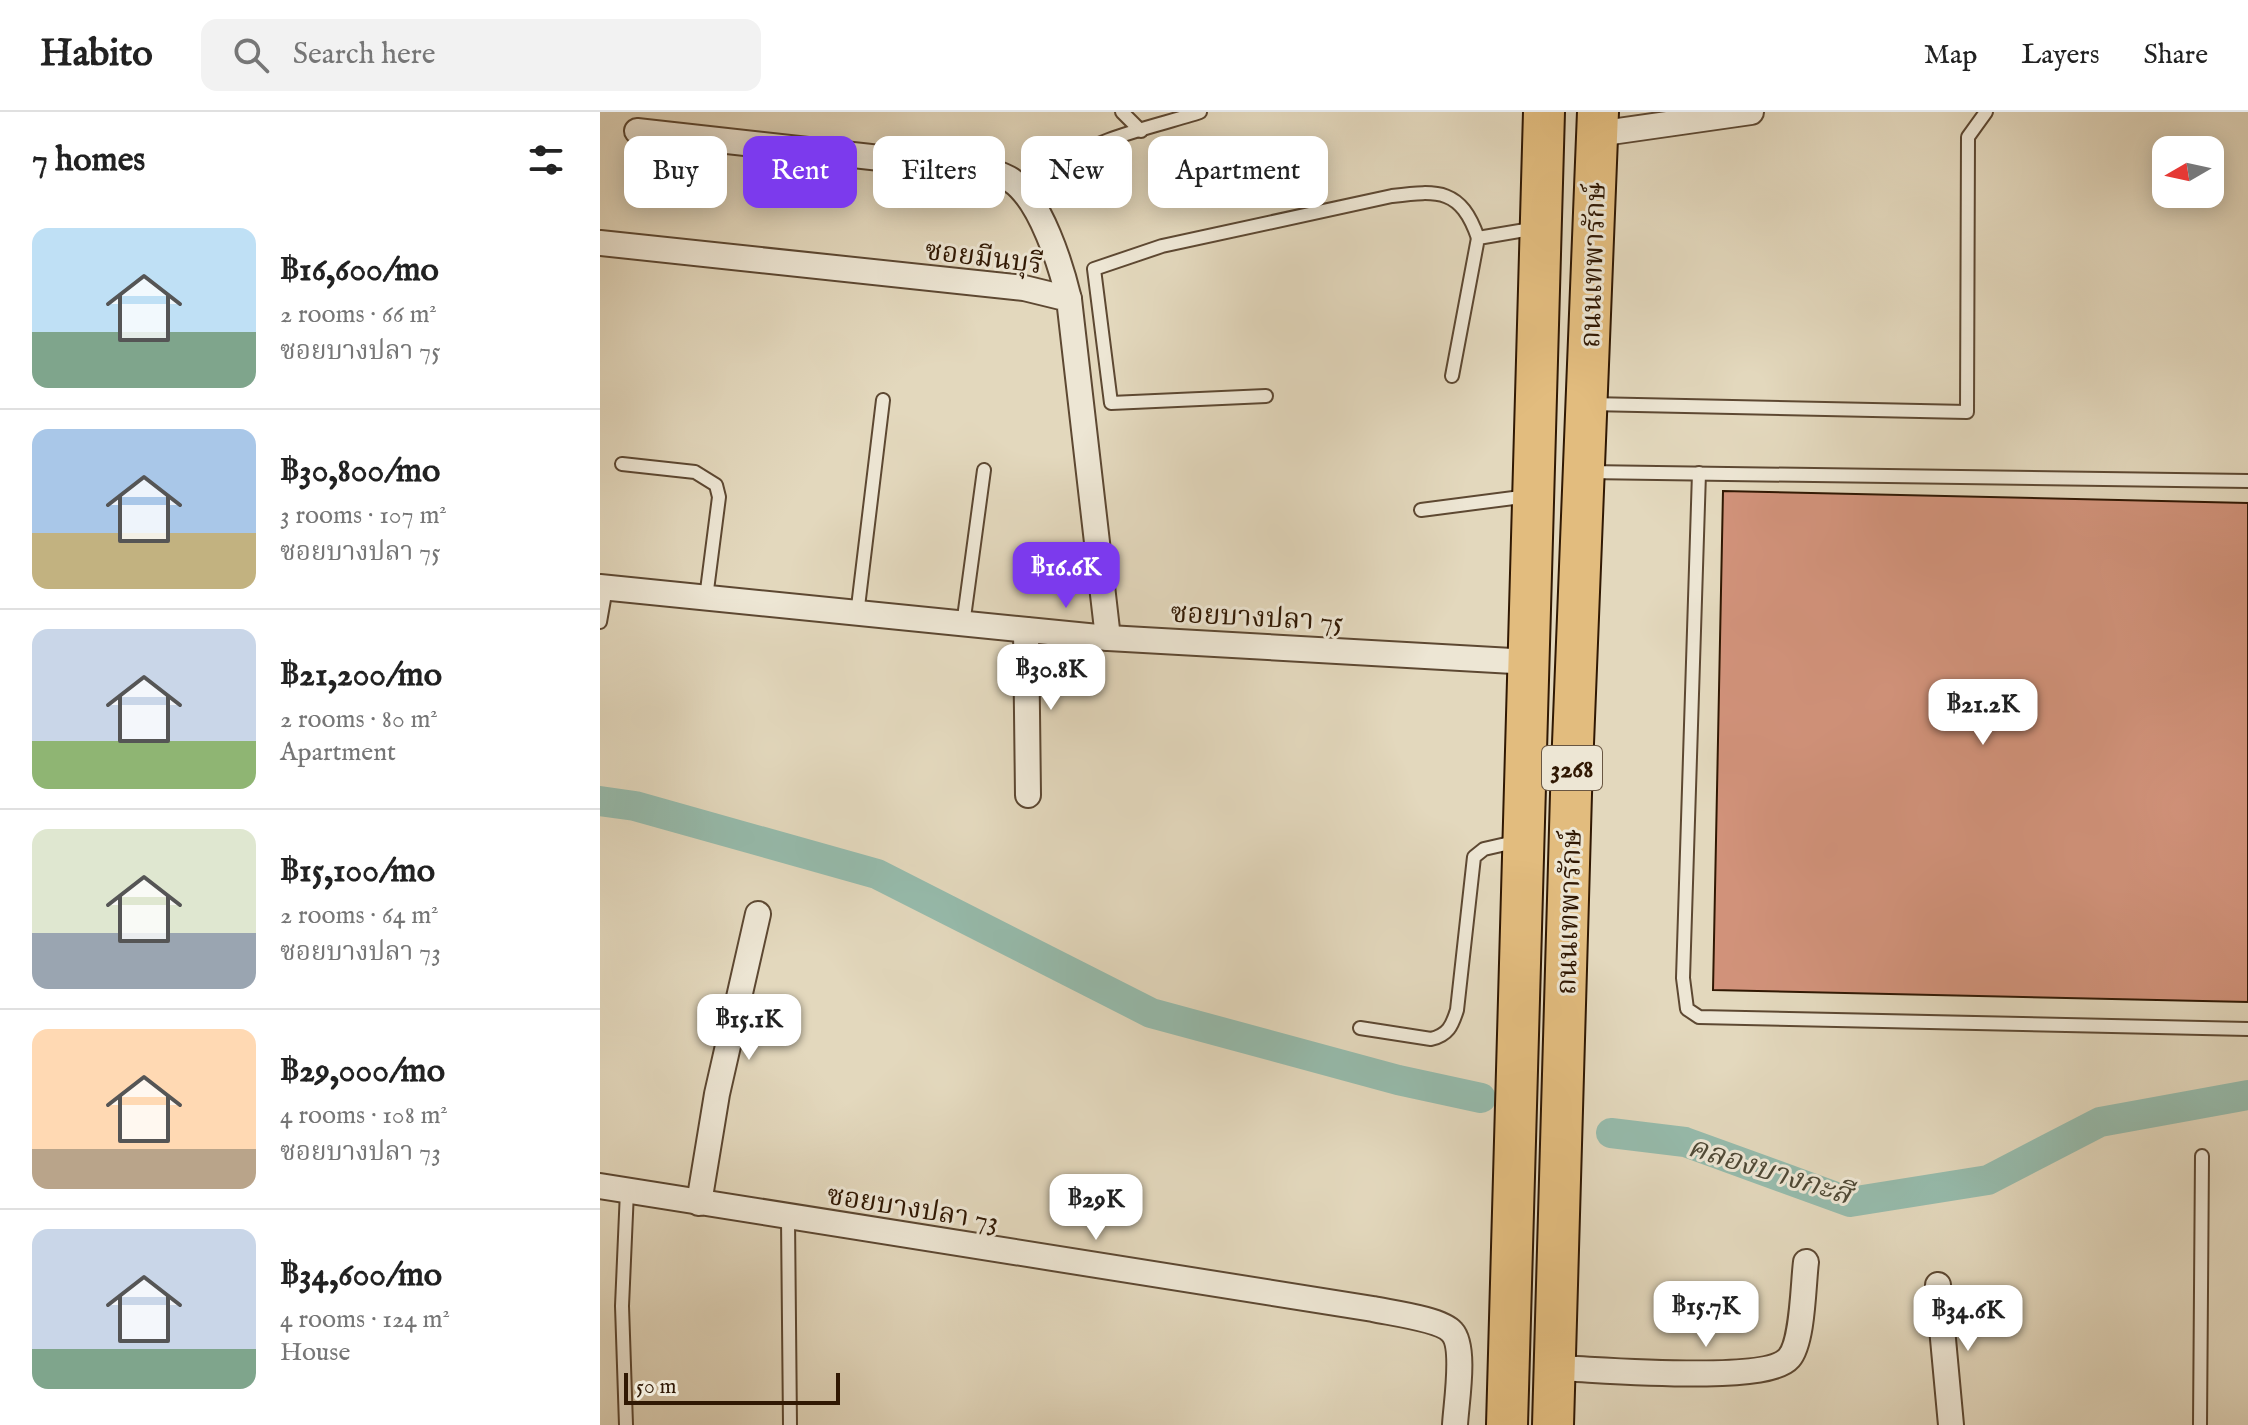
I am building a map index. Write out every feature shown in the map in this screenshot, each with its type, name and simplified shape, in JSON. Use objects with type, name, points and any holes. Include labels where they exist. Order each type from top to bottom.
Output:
[{"type":"main road","name":"ถนนเทพารักษ์","points":[[1507,1425],[1544,112]]},
{"type":"main road","name":"ถนนเทพารักษ์","points":[[1553,1425],[1597,123]]},
{"type":"street","points":[[1597,123],[1751,112]]},
{"type":"street","points":[[637,131],[988,170],[1014,181],[1040,217],[1053,244],[1069,299]]},
{"type":"street","name":"ซอยมีนบุรี","points":[[600,243],[1024,288],[1069,299],[1108,638]]},
{"type":"street","name":"ซอยบางปลา 75","points":[[603,587],[1108,638],[1529,662]]},
{"type":"street","points":[[1026,630],[1028,795]]},
{"type":"street","points":[[699,1203],[717,1094],[758,914]]},
{"type":"street","name":"ซอยบางปลา 73","points":[[600,1186],[788,1219],[1373,1309],[1438,1324],[1451,1330],[1458,1342],[1455,1425]]},
{"type":"street","points":[[1555,1368],[1738,1374],[1780,1366],[1796,1348],[1806,1262]]},
{"type":"street","points":[[1938,1285],[1951,1425]]},
{"type":"lane","points":[[1122,112],[1141,131]]},
{"type":"lane","points":[[1040,217],[1046,189],[1062,167],[1081,152],[1200,112]]},
{"type":"lane","points":[[1587,404],[1967,412],[1968,137],[1986,112]]},
{"type":"lane","points":[[1266,396],[1111,403],[1094,269],[1162,246],[1392,196],[1428,191],[1451,196],[1470,215],[1478,238],[1452,376]]},
{"type":"lane","points":[[1478,238],[1541,228]]},
{"type":"lane","points":[[857,615],[883,400]]},
{"type":"lane","points":[[622,464],[695,472],[716,485],[719,497],[706,598]]},
{"type":"lane","points":[[963,625],[984,470]]},
{"type":"lane","points":[[1584,472],[2248,481]]},
{"type":"lane","points":[[1699,473],[1682,994],[1687,1009],[1699,1017],[2248,1029]]},
{"type":"lane","points":[[1421,510],[1534,495]]},
{"type":"lane","points":[[600,622],[603,587]]},
{"type":"lane","points":[[1360,1028],[1431,1039],[1442,1036],[1452,1027],[1457,1010],[1474,857],[1484,849],[1524,840]]},
{"type":"lane","points":[[2200,1425],[2202,1156]]},
{"type":"lane","points":[[626,1425],[622,1306],[627,1191]]},
{"type":"lane","points":[[788,1219],[790,1425]]},
{"type":"building","points":[[1723,491],[2248,503],[2248,1002],[1713,990]]},
{"type":"waterway","points":[[600,801],[635,806],[877,874],[1151,1013],[1398,1080],[1481,1098]]},
{"type":"waterway","name":"คลองบางกะสี","points":[[1611,1133],[1685,1142],[1850,1202],[1988,1180],[2100,1122],[2248,1095]]}]
